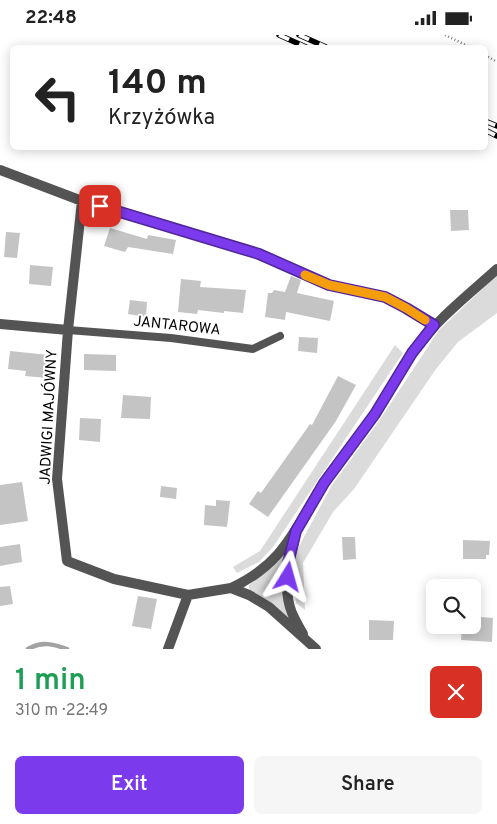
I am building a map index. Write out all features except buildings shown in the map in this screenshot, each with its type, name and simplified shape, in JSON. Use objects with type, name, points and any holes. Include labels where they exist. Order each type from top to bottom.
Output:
[{"type":"street","points":[[0,170],[82,201],[259,254],[329,285],[385,297],[434,325]]},
{"type":"street","points":[[68,330],[82,201]]},
{"type":"street","points":[[307,641],[291,612],[286,590],[288,563],[296,531],[324,483],[375,414],[412,353],[434,325],[497,269]]},
{"type":"street","name":"JANTAROWA","points":[[0,324],[68,330]]},
{"type":"street","name":"JADWIGI MAJÓWNY","points":[[68,330],[57,479],[67,561],[114,579],[188,595],[231,588],[248,581],[279,555],[296,531]]},
{"type":"street","points":[[231,588],[249,595],[269,607],[316,649]]},
{"type":"street","points":[[168,649],[188,595]]},
{"type":"lane","name":"JANTAROWA","points":[[68,330],[171,338],[253,349],[280,336]]},
{"type":"path","points":[[445,35],[466,45]]},
{"type":"shaded area","points":[[497,275],[497,313],[458,342],[436,369],[354,489],[333,512],[303,563],[305,610],[296,603],[292,559],[332,485],[379,421],[439,330]]},
{"type":"shaded area","points":[[395,345],[403,353],[273,547],[259,562],[237,573],[233,567],[260,551]]},
{"type":"shaded area","points":[[284,554],[282,587],[291,620],[249,589],[249,585]]},
{"type":"waterway","points":[[28,649],[33,646],[48,644],[67,649]]},
{"type":"railway","points":[[279,35],[302,45]]},
{"type":"railway","points":[[299,35],[322,45]]},
{"type":"railway","points":[[488,122],[497,126]]},
{"type":"railway","points":[[488,132],[497,136]]},
{"type":"slow traffic","points":[[305,275],[329,285],[385,297],[425,320]]},
{"type":"route","points":[[100,206],[259,254],[329,285],[385,297],[434,325],[412,353],[375,414],[324,483],[296,531],[288,563],[288,577]]}]
